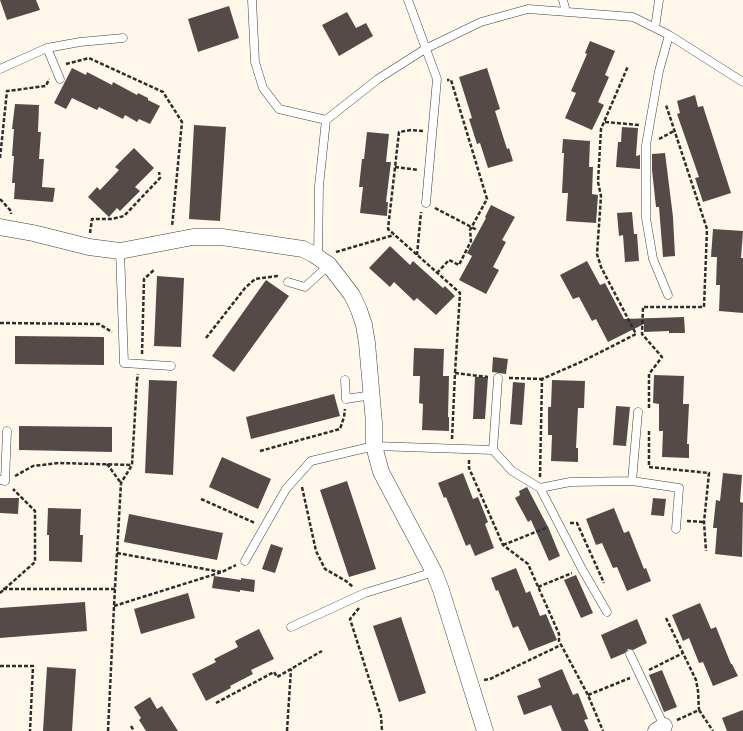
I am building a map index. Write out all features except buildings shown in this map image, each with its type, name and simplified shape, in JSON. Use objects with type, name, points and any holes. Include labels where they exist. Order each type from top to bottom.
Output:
[{"type":"street","points":[[0,227],[33,232],[89,247],[120,251],[193,237],[222,237],[303,249],[324,261],[352,295],[359,310],[367,343],[372,395],[374,446],[377,460],[387,485],[434,572],[485,731]]},
{"type":"lane","points":[[252,0],[255,62],[263,88],[280,109],[326,120]]},
{"type":"lane","points":[[408,0],[437,79],[426,203]]},
{"type":"lane","points":[[563,0],[566,12]]},
{"type":"lane","points":[[655,28],[659,0]]},
{"type":"lane","points":[[288,282],[305,287],[324,261],[319,186],[326,120],[378,79],[425,49],[481,22],[528,9],[633,17],[669,35],[743,82]]},
{"type":"lane","points":[[668,295],[653,259],[646,218],[646,145],[659,71],[669,35]]},
{"type":"lane","points":[[0,69],[47,48],[80,42],[123,38]]},
{"type":"lane","points":[[47,48],[60,79]]},
{"type":"lane","points":[[120,251],[124,363],[170,366]]},
{"type":"lane","points":[[498,378],[494,450],[512,471],[540,488],[582,569],[607,612]]},
{"type":"lane","points":[[345,380],[346,399],[372,395]]},
{"type":"lane","points":[[632,481],[638,412]]},
{"type":"lane","points":[[2,481],[7,431]]},
{"type":"lane","points":[[245,561],[286,490],[311,461],[374,446],[494,450]]},
{"type":"lane","points":[[540,488],[570,482],[632,481],[679,488],[676,525]]},
{"type":"lane","points":[[291,627],[365,593],[434,572]]},
{"type":"lane","points":[[630,654],[662,729]]},
{"type":"path","points":[[0,158],[7,91],[46,86],[55,68],[89,58],[163,92],[182,122],[170,242]]},
{"type":"path","points":[[455,373],[498,378],[542,379],[583,361],[636,334],[601,267],[597,254],[601,196],[598,182],[601,129],[628,66]]},
{"type":"path","points":[[437,79],[451,80],[487,199],[470,230],[471,241],[459,265],[449,260],[438,273]]},
{"type":"path","points":[[649,414],[649,374],[662,357],[642,334],[643,306],[704,307],[707,229],[666,105]]},
{"type":"path","points":[[605,122],[649,126]]},
{"type":"path","points":[[432,132],[411,130],[398,132],[388,229],[460,293],[451,448]]},
{"type":"path","points":[[395,167],[429,171]]},
{"type":"path","points":[[89,247],[92,218],[112,219],[124,216],[160,178],[159,172]]},
{"type":"path","points":[[417,255],[422,203],[426,203],[477,230]]},
{"type":"path","points":[[324,261],[395,234]]},
{"type":"path","points":[[108,731],[121,482],[132,465],[137,380],[142,365],[144,279],[155,269]]},
{"type":"path","points":[[206,338],[245,288],[255,279],[276,276],[288,282]]},
{"type":"path","points":[[0,323],[99,324],[123,339]]},
{"type":"path","points":[[540,488],[542,379]]},
{"type":"path","points":[[260,451],[340,428],[344,417],[346,399]]},
{"type":"path","points":[[649,429],[649,467],[709,473],[704,522],[706,551]]},
{"type":"path","points":[[470,449],[469,468],[502,545],[528,564],[559,634],[561,645],[588,695],[603,731]]},
{"type":"path","points":[[0,593],[35,562],[36,511],[2,481],[33,466],[59,463],[132,465]]},
{"type":"path","points":[[107,464],[121,482]]},
{"type":"path","points":[[201,499],[265,527]]},
{"type":"path","points":[[676,525],[704,522]]},
{"type":"path","points":[[502,545],[559,523],[577,523],[606,587]]},
{"type":"path","points":[[117,553],[222,572]]},
{"type":"path","points":[[114,606],[222,572],[245,561]]},
{"type":"path","points":[[538,587],[582,569]]},
{"type":"path","points":[[3,589],[115,589]]},
{"type":"path","points":[[666,618],[696,680],[699,710],[713,731]]},
{"type":"path","points":[[470,684],[490,679],[561,645]]},
{"type":"path","points":[[216,703],[274,672],[277,677],[322,651]]},
{"type":"path","points":[[0,666],[33,666],[30,731]]},
{"type":"path","points":[[287,731],[291,669]]},
{"type":"path","points":[[662,729],[699,710]]},
{"type":"path","points":[[131,726],[134,731]]}]
